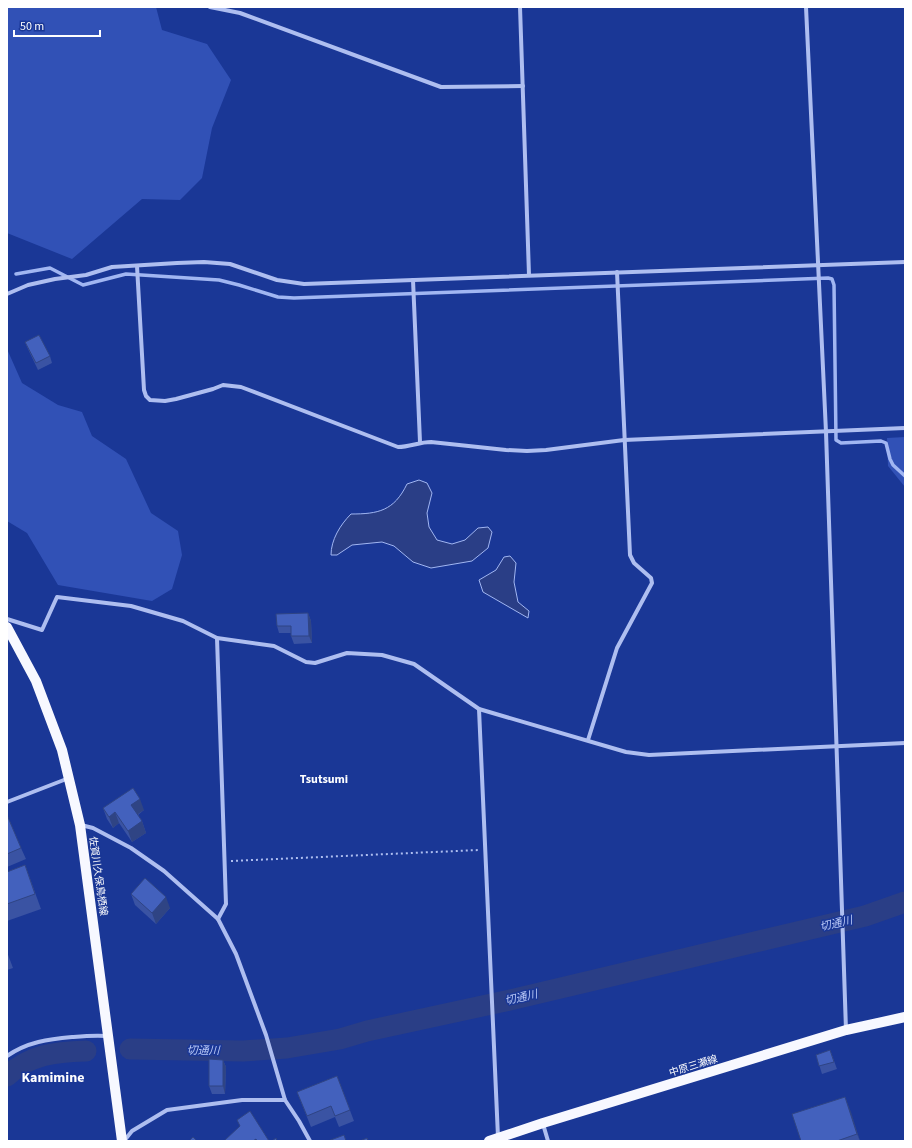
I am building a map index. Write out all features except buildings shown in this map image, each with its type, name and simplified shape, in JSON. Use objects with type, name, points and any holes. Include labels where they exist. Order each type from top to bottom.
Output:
[{"type":"main road","name":"佐賀川久保鳥栖線","points":[[7,627],[36,681],[62,750],[80,825],[123,1141]]},
{"type":"main road","name":"中原三瀬線","points":[[493,1139],[846,1030],[905,1017]]},
{"type":"street","points":[[210,7],[240,13],[441,87],[523,86]]},
{"type":"street","points":[[520,7],[530,276]]},
{"type":"street","points":[[806,7],[826,432],[846,1030]]},
{"type":"street","points":[[7,294],[28,285],[54,279],[86,275],[112,267],[177,263],[217,262],[230,264],[277,280],[304,284],[905,262]]},
{"type":"street","points":[[136,266],[144,390],[146,396],[150,400],[166,401],[176,399],[223,385],[241,387],[398,447],[408,447],[420,442],[444,443],[506,450],[546,450],[624,440],[905,428]]},
{"type":"street","points":[[588,740],[617,648],[652,583],[651,578],[634,563],[630,555],[617,272]]},
{"type":"street","points":[[413,280],[420,442]]},
{"type":"street","points":[[7,619],[42,630],[57,597],[131,606],[183,621],[217,638],[274,646],[306,662],[315,663],[347,653],[382,655],[414,664],[479,709],[626,752],[649,754],[905,743]]},
{"type":"street","points":[[217,638],[226,904],[218,919]]},
{"type":"street","points":[[479,709],[493,1017],[493,1139]]},
{"type":"street","points":[[7,802],[69,778]]},
{"type":"street","points":[[80,825],[93,828],[131,848],[164,871],[218,919],[236,954],[266,1036],[285,1100],[310,1141]]},
{"type":"street","points":[[7,1056],[28,1045],[48,1039],[97,1035],[108,1036]]},
{"type":"street","points":[[123,1141],[132,1131],[167,1110],[242,1100],[285,1100]]},
{"type":"street","points":[[543,1123],[548,1141]]},
{"type":"path","points":[[224,861],[486,850]]},
{"type":"shaded area","points":[[7,7],[156,7],[162,30],[207,44],[231,80],[212,128],[202,178],[180,200],[142,199],[72,259],[7,233]]},
{"type":"shaded area","points":[[7,349],[22,383],[58,405],[82,412],[92,436],[126,459],[151,513],[178,531],[182,555],[172,589],[152,601],[58,585],[27,533],[7,521]]},
{"type":"shaded area","points":[[905,437],[905,487],[888,466],[887,438]]},
{"type":"shaded area","points":[[419,480],[427,483],[432,493],[427,513],[429,527],[437,540],[452,544],[465,540],[478,528],[488,527],[492,532],[488,548],[472,561],[431,568],[413,562],[394,546],[382,542],[352,545],[337,555],[331,555],[334,538],[343,523],[351,514],[377,512],[384,509],[397,500],[407,484]]},
{"type":"shaded area","points":[[510,556],[516,563],[514,582],[518,602],[529,611],[528,618],[483,592],[479,580],[496,570],[504,557]]},
{"type":"waterway","points":[[16,274],[50,268],[83,285],[126,274],[219,280],[278,297],[294,298],[828,278],[832,279],[834,285],[836,440],[841,443],[881,441],[886,443],[893,465],[905,476]]},
{"type":"waterway","name":"切通川","points":[[130,1049],[243,1051],[287,1048],[340,1039],[367,1031],[510,1000],[865,916],[905,902]]},
{"type":"waterway","name":"切通川","points":[[7,1076],[25,1063],[34,1059],[64,1052],[86,1051]]},
{"type":"district","name":"Tsutsumi","points":[[324,779]]},
{"type":"district","name":"Kamimine","points":[[53,1077]]}]
